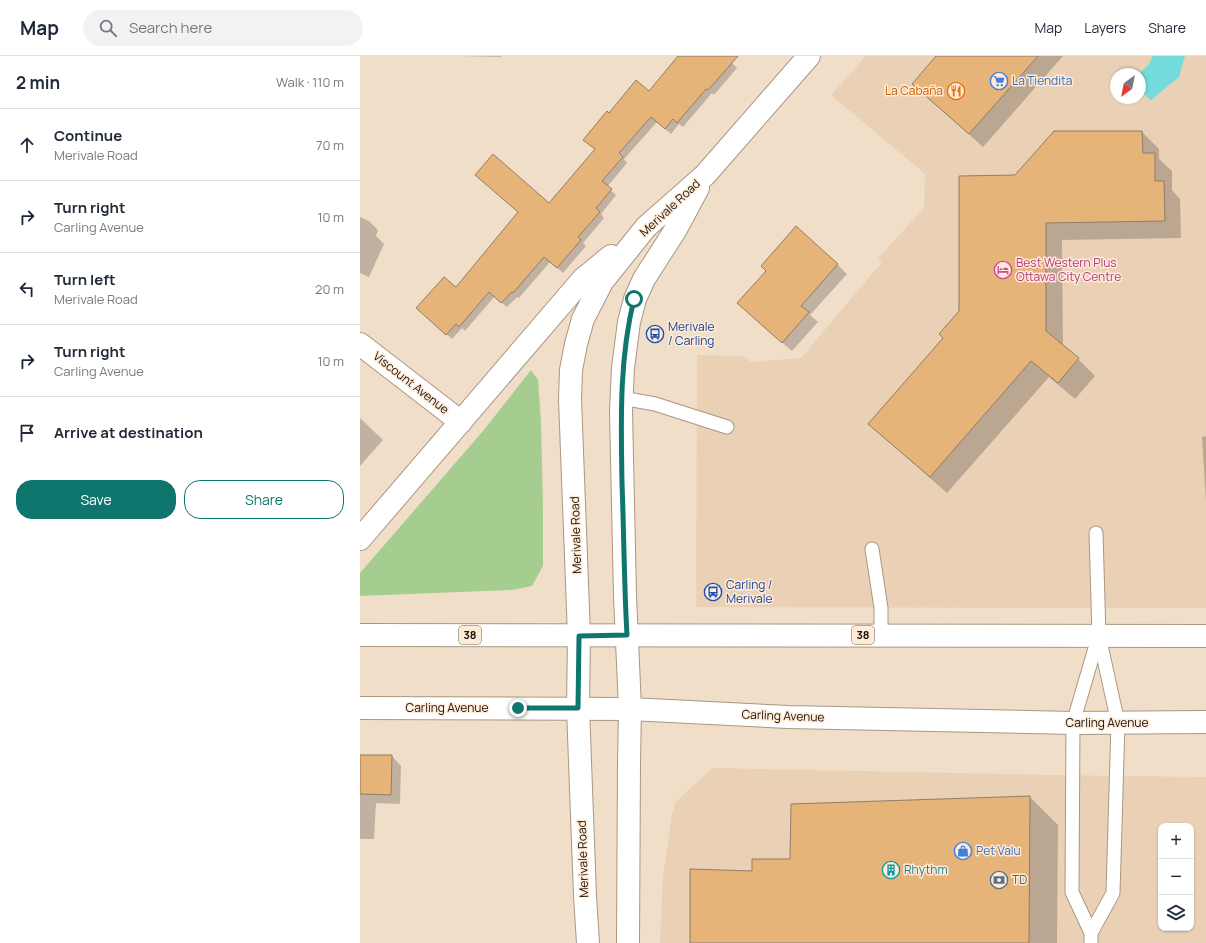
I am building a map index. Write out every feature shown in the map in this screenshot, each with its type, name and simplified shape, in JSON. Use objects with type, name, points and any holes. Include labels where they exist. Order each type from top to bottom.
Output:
[{"type":"main road","name":"Merivale Road","points":[[588,943],[584,896],[578,708],[579,636],[570,399],[571,370],[576,344],[583,319],[602,282],[646,227],[705,175],[809,56]]},
{"type":"main road","name":"Merivale Road","points":[[628,943],[628,763],[630,709],[625,596],[622,398],[623,368],[629,322],[634,299],[644,279],[676,229],[705,175]]},
{"type":"main road","points":[[360,539],[583,279],[646,227]]},
{"type":"main road","name":"Viscount Avenue","points":[[360,344],[461,422]]},
{"type":"main road","name":"38","points":[[360,635],[1206,636]]},
{"type":"main road","name":"Carling Avenue","points":[[360,708],[630,709],[788,717],[1073,724],[1206,722]]},
{"type":"lane","points":[[622,398],[655,404],[727,428]]},
{"type":"lane","points":[[1091,938],[1113,892],[1118,723],[1099,636],[1096,533]]},
{"type":"lane","points":[[872,549],[881,608],[881,635]]},
{"type":"lane","points":[[1091,938],[1072,892],[1073,724],[1099,636]]},
{"type":"shaded area","points":[[866,56],[1206,56],[1206,608],[696,607],[697,355],[744,356],[751,362],[801,358],[882,262],[878,258],[924,208],[925,174],[831,95]]},
{"type":"shaded area","points":[[713,768],[1206,777],[1206,943],[660,943],[663,876],[672,814],[676,802]]},
{"type":"green space","points":[[531,370],[538,380],[541,422],[543,508],[543,566],[532,586],[512,590],[360,596],[360,573],[483,431]]},
{"type":"water","points":[[1153,56],[1185,56],[1179,77],[1151,100],[1146,96],[1145,68]]},
{"type":"building","points":[[678,56],[738,56],[710,88],[708,90],[706,89],[677,123],[673,119],[665,129],[651,117],[619,153],[623,157],[602,181],[612,189],[596,208],[600,212],[578,237],[581,240],[557,268],[544,257],[513,293],[512,292],[501,303],[489,292],[459,327],[456,324],[446,335],[416,308],[444,277],[456,287],[518,212],[475,175],[493,154],[549,203],[595,149],[583,140],[607,111],[609,113],[636,80],[649,91]]},
{"type":"building","name":"La Cabaña","points":[[936,56],[1038,56],[969,134],[912,84]]},
{"type":"building","name":"Best Western Plus Ottawa City Centre","points":[[1054,131],[1142,131],[1143,153],[1155,153],[1155,181],[1164,181],[1165,221],[1046,223],[1046,331],[1079,358],[1058,383],[1031,361],[930,477],[868,424],[943,338],[939,334],[959,311],[959,176],[1015,175]]},
{"type":"building","points":[[796,226],[838,264],[801,306],[809,312],[782,343],[737,303],[766,271],[761,266]]},
{"type":"building","points":[[360,755],[392,755],[391,795],[360,794]]},
{"type":"building","name":"Rhythm","points":[[1030,796],[1029,943],[690,943],[690,869],[752,871],[752,859],[790,859],[791,804]]},
{"type":"place","name":"La Tiendita","points":[[999,81]]},
{"type":"place","name":"La Cabaña","points":[[956,91]]},
{"type":"place","name":"Best Western Plus Ottawa City Centre","points":[[1003,270]]},
{"type":"place","name":"Merivale / Carling","points":[[655,334]]},
{"type":"place","name":"Carling / Merivale","points":[[713,592]]},
{"type":"place","name":"Pet Valu","points":[[963,851]]},
{"type":"place","name":"Rhythm","points":[[891,870]]},
{"type":"place","name":"TD","points":[[999,880]]},
{"type":"route","points":[[518,708],[578,708],[579,636],[627,635],[621,411],[623,368],[629,322],[634,299]]}]
